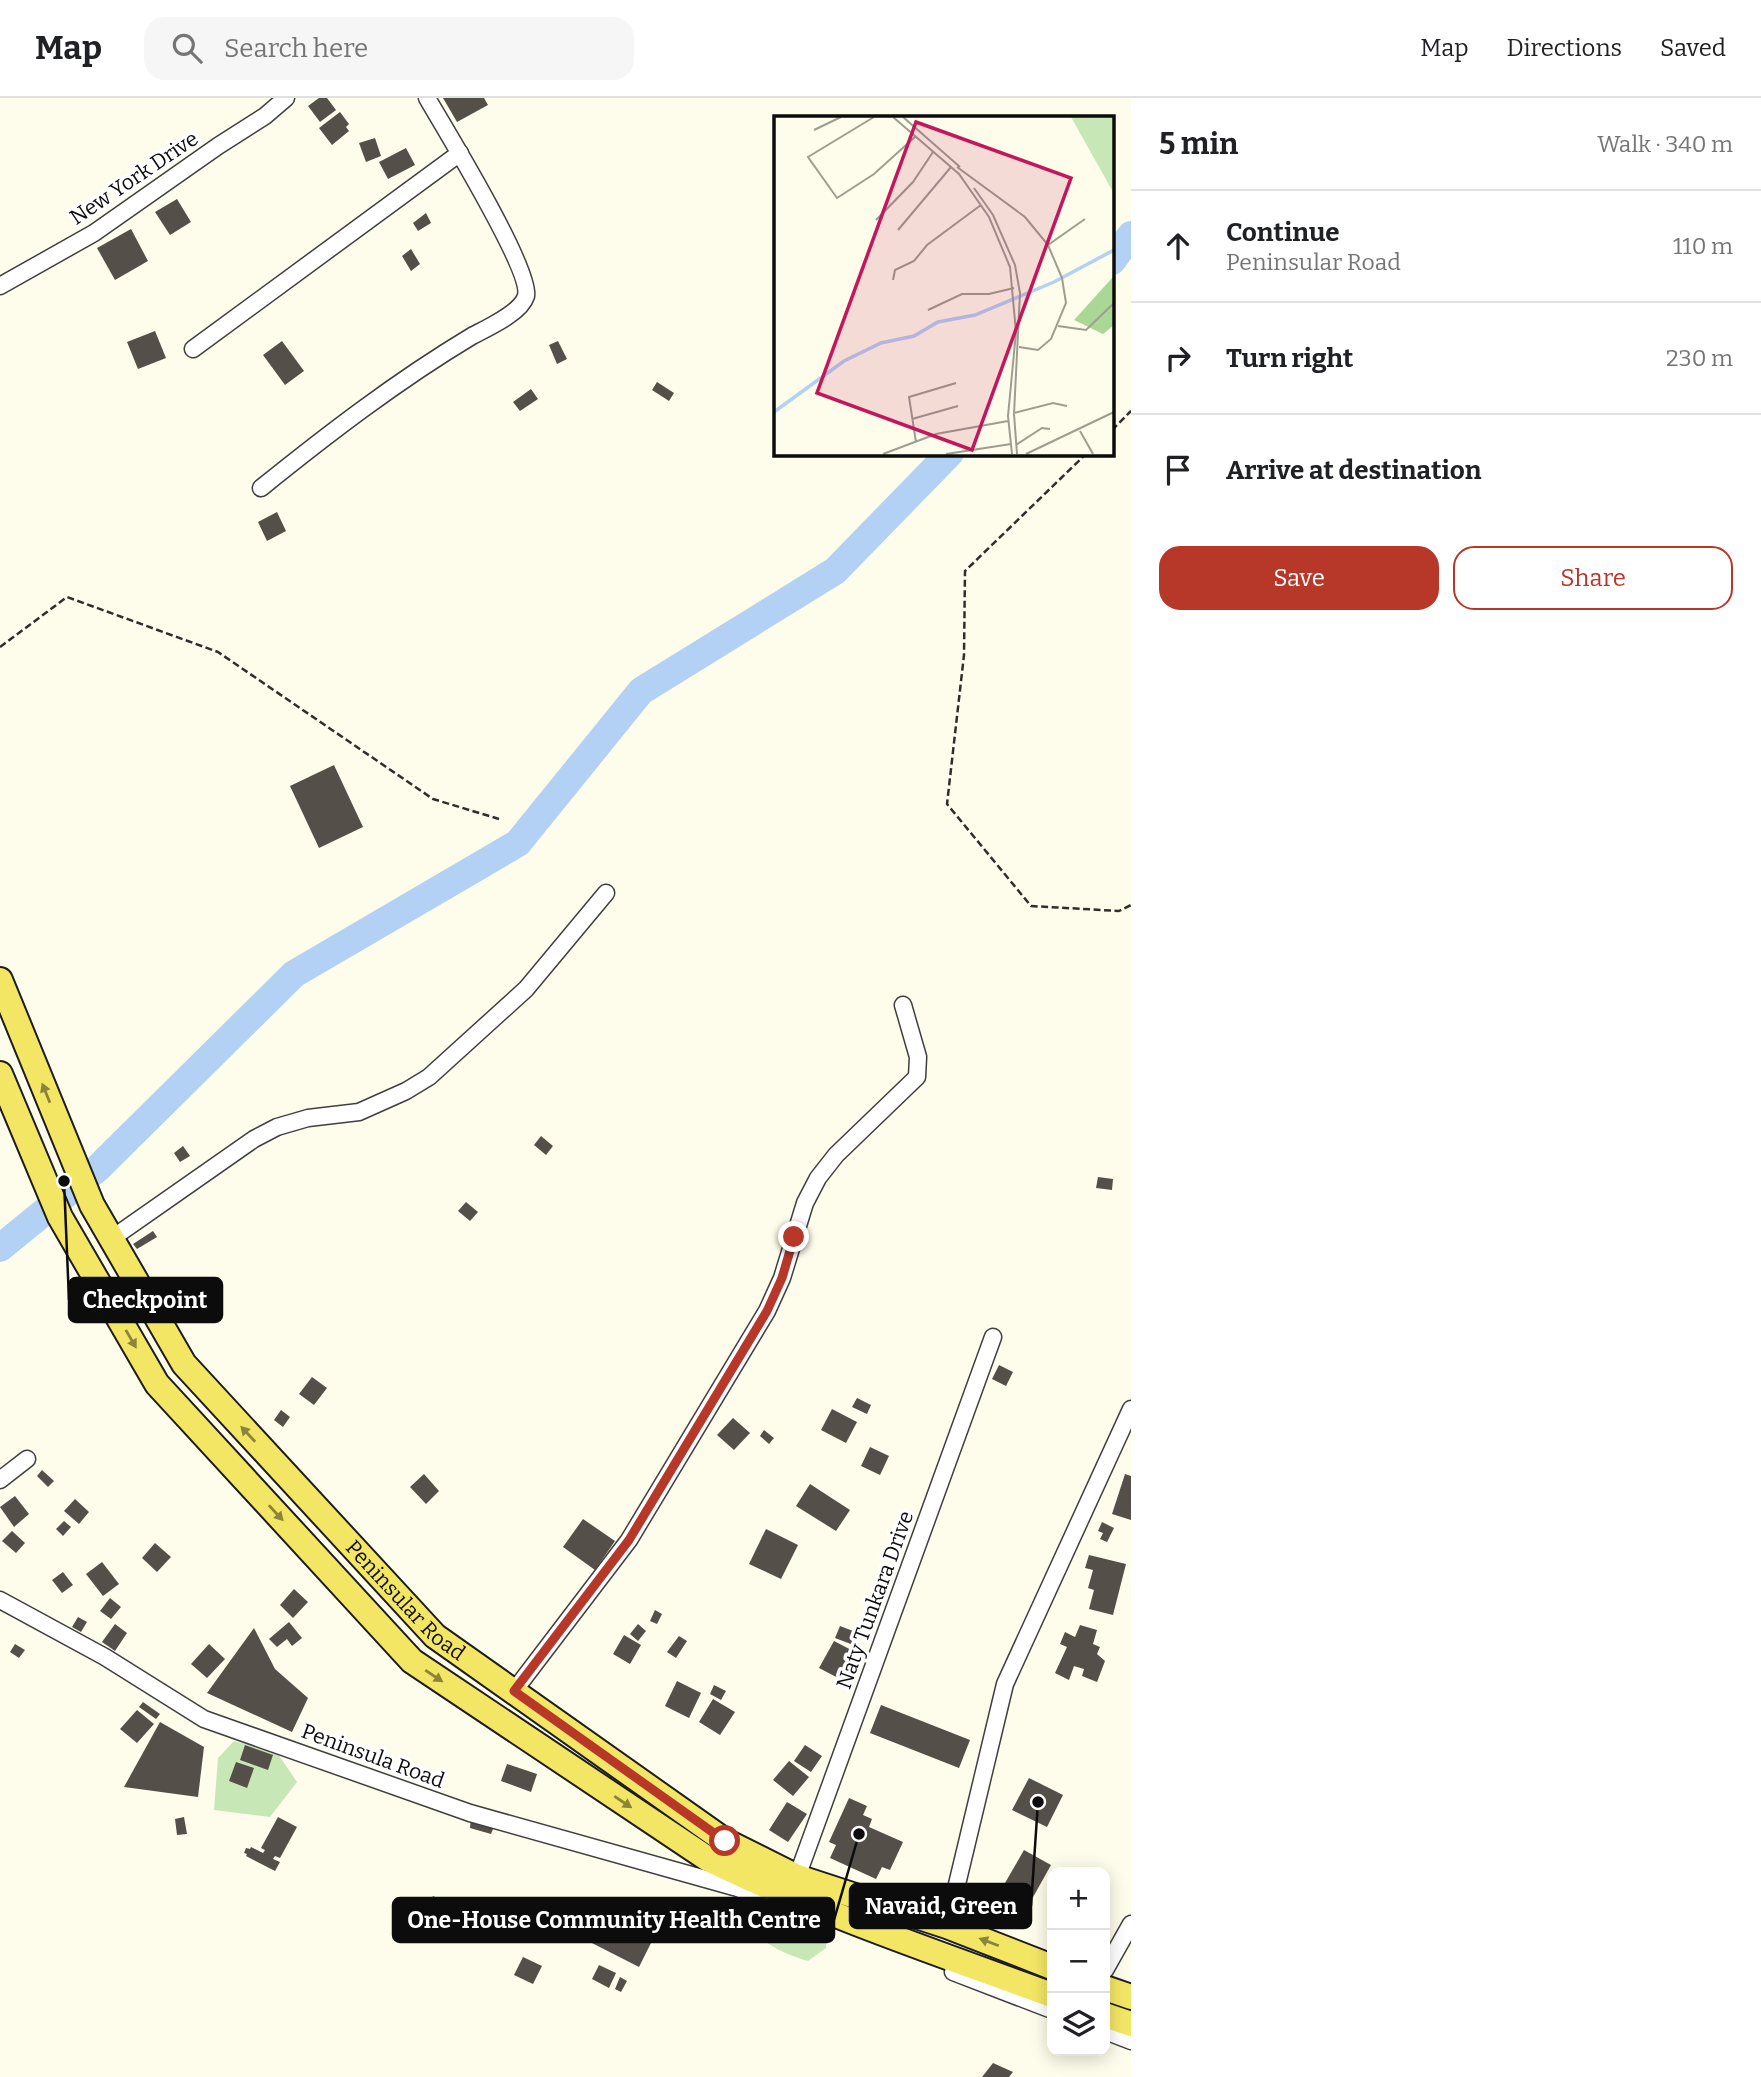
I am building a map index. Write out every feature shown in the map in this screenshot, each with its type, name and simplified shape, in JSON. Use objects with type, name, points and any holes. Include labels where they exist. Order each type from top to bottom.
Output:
[{"type":"main road","name":"Peninsular Road","points":[[0,979],[92,1205],[184,1364],[436,1636],[725,1841],[797,1877],[947,1926],[1047,1965]]},
{"type":"main road","name":"Peninsular Road","points":[[0,1074],[60,1217],[157,1384],[412,1661],[745,1885],[1047,1994]]},
{"type":"main road","points":[[1110,1990],[1131,1997]]},
{"type":"main road","points":[[1110,2017],[1131,2024]]},
{"type":"street","name":"New York Drive","points":[[0,286],[94,233],[265,116],[286,98]]},
{"type":"street","points":[[261,488],[365,407],[446,352],[521,307],[527,294],[519,267],[460,153],[427,98]]},
{"type":"street","points":[[193,349],[460,153]]},
{"type":"street","points":[[111,1239],[254,1139],[277,1127],[308,1118],[359,1112],[406,1091],[429,1077],[526,989],[606,893]]},
{"type":"street","points":[[514,1691],[629,1540],[767,1311],[782,1278],[805,1203],[818,1178],[836,1155],[917,1077],[918,1057],[903,1005]]},
{"type":"street","name":"Naty Tunkara Drive","points":[[797,1877],[993,1337]]},
{"type":"street","points":[[947,1926],[1004,1684],[1131,1409]]},
{"type":"street","points":[[0,1480],[27,1459]]},
{"type":"street","name":"Peninsula Road","points":[[0,1600],[105,1657],[204,1719],[470,1813],[745,1885],[1047,2008]]},
{"type":"street","points":[[1110,1961],[1131,1924]]},
{"type":"street","points":[[1110,2033],[1131,2041]]},
{"type":"path","points":[[1114,428],[1131,411]]},
{"type":"path","points":[[1085,455],[965,571],[964,655],[947,804],[1031,906],[1119,911],[1131,905]]},
{"type":"path","points":[[0,647],[67,597],[219,652],[433,799],[499,819]]},
{"type":"green space","points":[[234,1741],[276,1751],[297,1782],[270,1817],[214,1810],[218,1758]]},
{"type":"green space","points":[[753,1901],[826,1935],[826,1948],[808,1961],[767,1942],[745,1925],[745,1912]]},
{"type":"building","points":[[319,98],[327,98],[336,110],[320,122],[308,106]]},
{"type":"building","points":[[443,98],[484,98],[488,105],[457,122]]},
{"type":"building","points":[[340,112],[349,124],[346,127],[349,131],[332,145],[319,128]]},
{"type":"building","points":[[375,138],[381,156],[366,162],[359,143]]},
{"type":"building","points":[[406,148],[415,165],[388,179],[379,162]]},
{"type":"building","points":[[177,199],[191,222],[170,235],[155,212]]},
{"type":"building","points":[[426,213],[431,223],[418,231],[413,223]]},
{"type":"building","points":[[131,229],[148,261],[115,280],[97,248]]},
{"type":"building","points":[[411,249],[420,264],[411,271],[402,256]]},
{"type":"building","points":[[155,331],[166,358],[138,369],[127,342]]},
{"type":"building","points":[[282,341],[304,371],[285,385],[263,355]]},
{"type":"building","points":[[558,341],[567,359],[557,364],[549,345]]},
{"type":"building","points":[[657,382],[674,393],[669,401],[652,390]]},
{"type":"building","points":[[531,389],[538,399],[520,411],[513,402]]},
{"type":"building","points":[[277,512],[286,531],[267,541],[258,522]]},
{"type":"building","points":[[334,765],[363,827],[319,848],[290,786]]},
{"type":"building","points":[[541,1136],[553,1146],[546,1155],[534,1145]]},
{"type":"building","points":[[183,1146],[190,1156],[180,1162],[174,1153]]},
{"type":"building","points":[[1098,1177],[1113,1179],[1112,1190],[1096,1188]]},
{"type":"building","points":[[466,1202],[478,1212],[470,1221],[458,1211]]},
{"type":"building","points":[[153,1231],[157,1237],[137,1249],[133,1244]]},
{"type":"building","points":[[999,1365],[1013,1372],[1006,1386],[992,1379]]},
{"type":"building","points":[[312,1377],[327,1388],[314,1405],[299,1394]]},
{"type":"building","points":[[857,1398],[871,1405],[867,1414],[852,1407]]},
{"type":"building","points":[[832,1409],[857,1422],[846,1443],[821,1430]]},
{"type":"building","points":[[281,1410],[290,1417],[283,1427],[274,1420]]},
{"type":"building","points":[[733,1418],[750,1433],[734,1450],[717,1435]]},
{"type":"building","points":[[764,1430],[774,1438],[769,1444],[760,1436]]},
{"type":"building","points":[[870,1447],[889,1456],[880,1475],[861,1466]]},
{"type":"building","points":[[42,1470],[54,1481],[48,1487],[37,1476]]},
{"type":"building","points":[[424,1474],[439,1491],[426,1504],[410,1487]]},
{"type":"building","points":[[1125,1474],[1131,1476],[1131,1520],[1112,1514]]},
{"type":"building","points":[[810,1484],[850,1510],[836,1531],[796,1506]]},
{"type":"building","points":[[15,1496],[29,1514],[14,1527],[0,1507]]},
{"type":"building","points":[[75,1499],[89,1512],[79,1524],[64,1511]]},
{"type":"building","points":[[583,1519],[615,1541],[595,1570],[563,1547]]},
{"type":"building","points":[[64,1521],[71,1527],[63,1536],[56,1529]]},
{"type":"building","points":[[1102,1522],[1114,1528],[1107,1542],[1100,1539],[1103,1533],[1098,1531]]},
{"type":"building","points":[[766,1529],[798,1545],[781,1579],[749,1564]]},
{"type":"building","points":[[12,1531],[25,1543],[16,1553],[2,1541]]},
{"type":"building","points":[[155,1543],[171,1557],[157,1572],[142,1558]]},
{"type":"building","points":[[1089,1555],[1126,1564],[1113,1615],[1089,1609],[1094,1590],[1088,1588],[1093,1570],[1085,1568]]},
{"type":"building","points":[[102,1562],[119,1584],[103,1596],[86,1574]]},
{"type":"building","points":[[63,1572],[73,1585],[62,1593],[52,1580]]},
{"type":"building","points":[[294,1589],[308,1602],[293,1618],[280,1605]]},
{"type":"building","points":[[110,1598],[121,1607],[111,1619],[100,1611]]},
{"type":"building","points":[[655,1610],[662,1614],[657,1624],[650,1621]]},
{"type":"building","points":[[78,1617],[87,1622],[81,1632],[72,1627]]},
{"type":"building","points":[[289,1622],[302,1638],[292,1646],[287,1639],[277,1647],[269,1639]]},
{"type":"building","points":[[115,1624],[127,1633],[115,1651],[102,1642]]},
{"type":"building","points":[[638,1624],[646,1631],[638,1641],[630,1634]]},
{"type":"building","points":[[1080,1625],[1097,1630],[1093,1644],[1100,1647],[1097,1654],[1105,1661],[1097,1682],[1082,1676],[1084,1669],[1074,1666],[1069,1680],[1055,1673],[1067,1647],[1060,1644],[1065,1632],[1075,1637]]},
{"type":"building","points":[[840,1626],[861,1634],[856,1646],[835,1638]]},
{"type":"building","points":[[254,1628],[275,1669],[308,1698],[292,1732],[207,1693]]},
{"type":"building","points":[[624,1635],[641,1645],[630,1664],[613,1654]]},
{"type":"building","points":[[679,1636],[687,1641],[676,1658],[667,1652]]},
{"type":"building","points":[[834,1641],[859,1654],[844,1681],[819,1668]]},
{"type":"building","points":[[15,1644],[25,1650],[19,1658],[10,1652]]},
{"type":"building","points":[[209,1644],[225,1659],[207,1678],[191,1664]]},
{"type":"building","points":[[677,1681],[701,1693],[689,1718],[665,1706]]},
{"type":"building","points":[[714,1685],[726,1691],[721,1700],[710,1694]]},
{"type":"building","points":[[713,1699],[735,1712],[720,1735],[699,1722]]},
{"type":"building","points":[[143,1702],[160,1714],[156,1719],[139,1707]]},
{"type":"building","points":[[881,1705],[970,1740],[959,1768],[870,1733]]},
{"type":"building","points":[[137,1710],[154,1724],[137,1743],[120,1729]]},
{"type":"building","points":[[160,1722],[204,1747],[198,1797],[124,1787]]},
{"type":"building","points":[[245,1745],[273,1755],[268,1770],[240,1760]]},
{"type":"building","points":[[805,1745],[822,1756],[811,1772],[794,1761]]},
{"type":"building","points":[[789,1761],[809,1777],[793,1796],[773,1780]]},
{"type":"building","points":[[236,1762],[254,1768],[247,1788],[229,1781]]},
{"type":"building","points":[[507,1764],[537,1774],[531,1792],[501,1781]]},
{"type":"building","points":[[1029,1778],[1063,1795],[1047,1827],[1012,1810]]},
{"type":"building","points":[[849,1798],[867,1806],[863,1815],[872,1819],[869,1827],[903,1842],[890,1870],[882,1867],[876,1879],[830,1858],[836,1845],[829,1842]]},
{"type":"building","points":[[787,1802],[807,1814],[788,1842],[769,1830]]},
{"type":"building","points":[[471,1815],[495,1824],[491,1834],[470,1828]]},
{"type":"building","points":[[184,1817],[187,1834],[177,1835],[175,1819]]},
{"type":"building","points":[[278,1817],[297,1827],[280,1858],[275,1856],[273,1859],[280,1862],[275,1871],[244,1853],[246,1848],[251,1847],[263,1853],[265,1850],[261,1848]]},
{"type":"building","points":[[1024,1850],[1051,1865],[1047,1867],[1047,1872],[1032,1899],[1005,1883]]},
{"type":"building","points":[[433,1896],[441,1900],[435,1910],[427,1906]]},
{"type":"building","points":[[605,1903],[658,1929],[639,1967],[586,1940]]},
{"type":"building","points":[[523,1957],[542,1966],[533,1984],[514,1975]]},
{"type":"building","points":[[599,1965],[616,1973],[609,1988],[592,1979]]},
{"type":"building","points":[[620,1977],[627,1981],[621,1992],[615,1989]]},
{"type":"building","points":[[993,2063],[1013,2072],[1009,2077],[982,2077]]},
{"type":"waterway","points":[[1114,258],[1131,235]]},
{"type":"waterway","points":[[0,1248],[98,1168],[294,974],[518,843],[641,691],[835,571],[948,455]]},
{"type":"place","name":"Checkpoint","points":[[64,1181]]},
{"type":"place","name":"Navaid, Green","points":[[1038,1802]]},
{"type":"place","name":"One-House Community Health Centre","points":[[859,1834]]},
{"type":"route","points":[[725,1841],[514,1691],[629,1540],[767,1311],[782,1278],[794,1237]]}]
